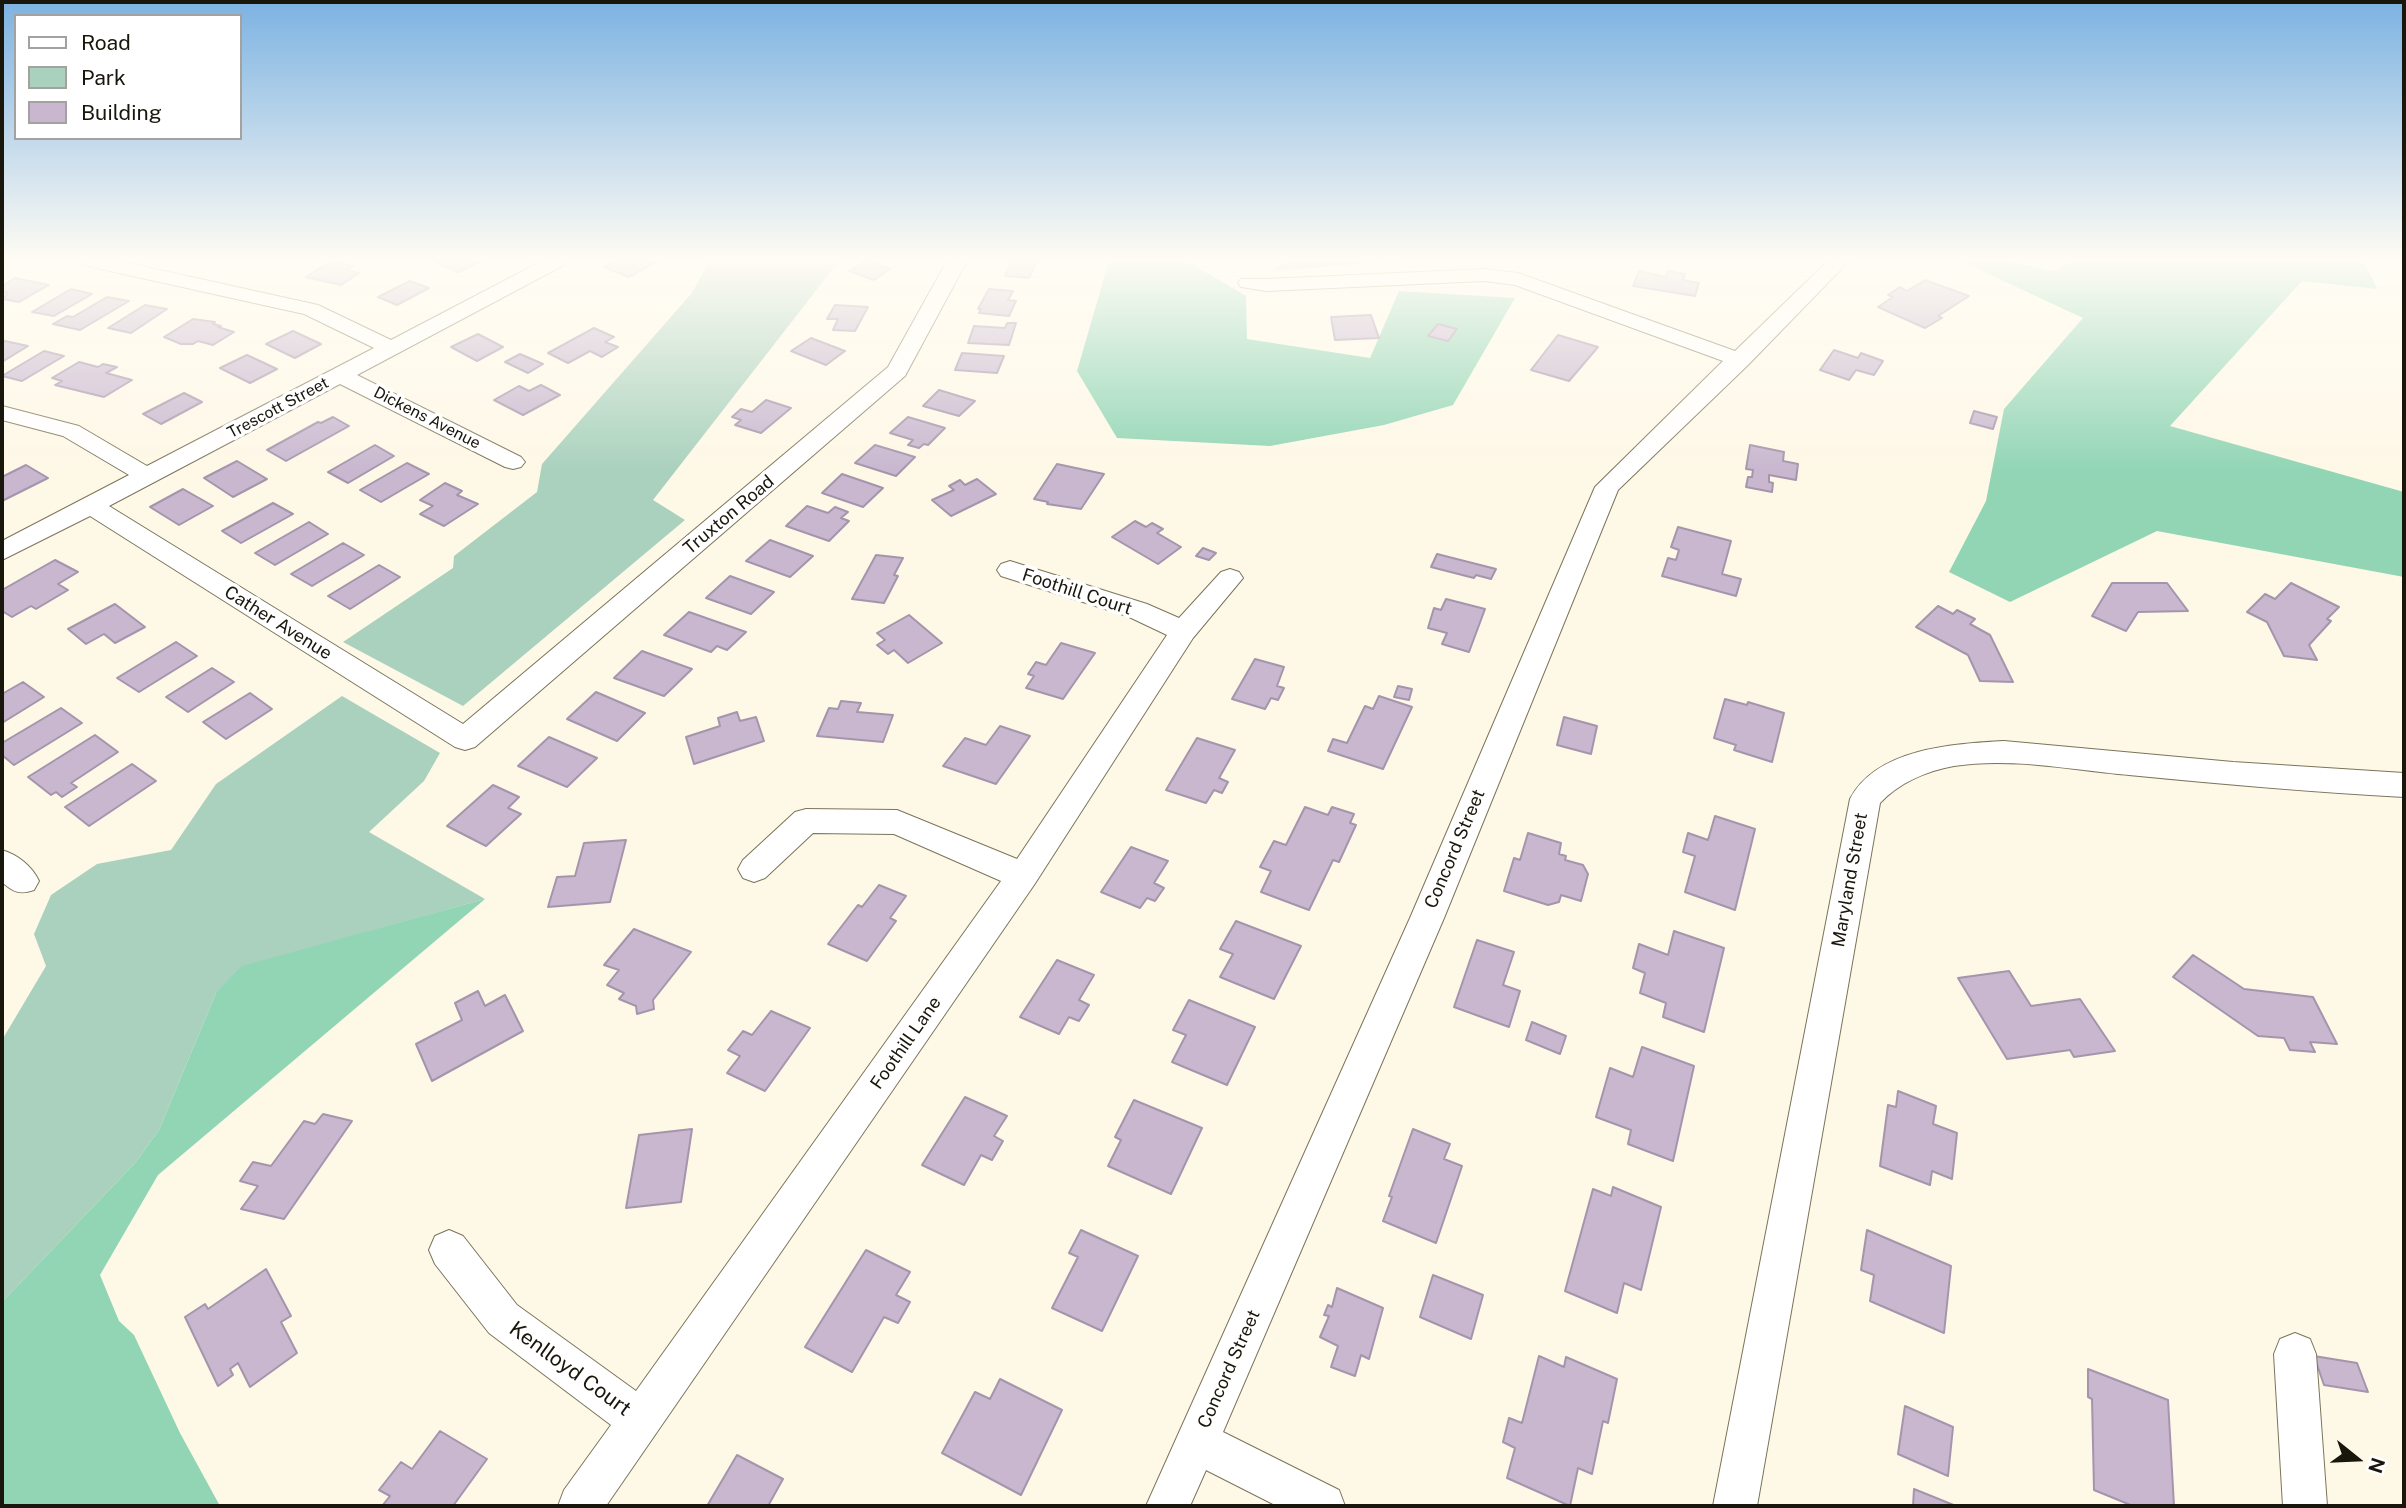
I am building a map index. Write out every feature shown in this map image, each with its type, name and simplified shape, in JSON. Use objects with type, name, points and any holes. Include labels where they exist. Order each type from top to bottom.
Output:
[{"type":"street","points":[[357,331],[391,348]]},
{"type":"street","name":"Trescott Street","points":[[91,506],[423,331]]},
{"type":"street","name":"Truxton Road","points":[[465,739],[897,371],[916,331]]},
{"type":"street","points":[[1662,331],[1740,360]]},
{"type":"street","name":"Concord Street","points":[[1168,1506],[1427,918],[1607,487],[1769,331]]},
{"type":"street","name":"Dickens Avenue","points":[[340,375],[513,462]]},
{"type":"street","points":[[2,413],[71,431],[148,476]]},
{"type":"street","points":[[2,552],[91,506]]},
{"type":"street","name":"Cather Avenue","points":[[91,506],[465,739]]},
{"type":"street","name":"Foothill Court","points":[[1010,570],[1137,610],[1183,631]]},
{"type":"street","name":"Foothill Lane","points":[[580,1506],[1023,876],[1183,631],[1230,578]]},
{"type":"street","name":"Maryland Street","points":[[1735,1506],[1864,799],[1883,780],[1911,766],[1953,755],[2004,752],[2233,774],[2404,785]]},
{"type":"street","points":[[754,869],[806,821],[897,822],[1023,876]]},
{"type":"street","name":"Kenlloyd Court","points":[[449,1250],[503,1320],[640,1420]]},
{"type":"street","points":[[2295,1354],[2305,1506]]},
{"type":"street","points":[[1197,1442],[1323,1506]]},
{"type":"green space","points":[[658,331],[784,331],[653,500],[685,520],[463,706],[343,642],[453,568],[454,556],[537,492],[542,464]]},
{"type":"green space","points":[[1089,331],[1247,331],[1247,339],[1370,358],[1382,331],[1496,331],[1453,405],[1384,425],[1270,446],[1117,438],[1077,371]]},
{"type":"green space","points":[[2071,331],[2256,331],[2170,426],[2404,492],[2404,577],[2157,531],[2010,602],[1949,572],[1986,501],[2004,409]]},
{"type":"green space","points":[[342,696],[440,753],[424,781],[369,832],[485,899],[367,932],[216,993],[159,1130],[135,1163],[2,1302],[2,1040],[46,966],[34,934],[51,895],[97,864],[171,850],[216,784]]},
{"type":"green space","points":[[485,899],[158,1175],[100,1275],[119,1321],[134,1335],[180,1433],[220,1506],[2,1506],[2,1302],[135,1163],[159,1130],[216,993],[242,966]]},
{"type":"building","points":[[173,331],[234,332],[213,345],[198,341],[181,344],[164,337]]},
{"type":"building","points":[[294,331],[321,344],[295,358],[266,344]]},
{"type":"building","points":[[588,331],[601,331],[614,337],[605,342],[618,347],[602,357],[590,351],[568,363],[548,353]]},
{"type":"building","points":[[972,331],[1013,331],[1009,345],[968,343]]},
{"type":"building","points":[[1333,331],[1377,331],[1379,338],[1335,340]]},
{"type":"building","points":[[1432,331],[1455,331],[1448,341],[1428,336]]},
{"type":"building","points":[[478,334],[503,347],[477,361],[451,347]]},
{"type":"building","points":[[1558,335],[1598,347],[1569,381],[1531,370]]},
{"type":"building","points":[[811,338],[845,351],[826,365],[791,351]]},
{"type":"building","points":[[5,341],[28,346],[2,362],[2,343]]},
{"type":"building","points":[[1834,350],[1858,358],[1861,353],[1883,361],[1874,375],[1856,370],[1849,380],[1820,370]]},
{"type":"building","points":[[44,351],[64,356],[22,381],[2,376]]},
{"type":"building","points":[[962,353],[1004,356],[997,373],[955,370]]},
{"type":"building","points":[[520,354],[543,364],[528,373],[505,362]]},
{"type":"building","points":[[247,355],[277,369],[250,383],[220,368]]},
{"type":"building","points":[[79,362],[98,367],[103,364],[117,367],[106,373],[132,380],[104,397],[55,385],[62,381],[52,378]]},
{"type":"building","points":[[541,385],[560,395],[523,415],[494,400],[519,386],[529,391]]},
{"type":"building","points":[[939,390],[975,401],[959,416],[923,406]]},
{"type":"building","points":[[184,393],[202,402],[161,424],[143,414]]},
{"type":"building","points":[[766,400],[791,408],[761,433],[735,425],[741,420],[732,417],[741,409],[752,412]]},
{"type":"building","points":[[1974,411],[1997,417],[1993,429],[1970,423]]},
{"type":"building","points":[[333,417],[349,426],[286,461],[267,450],[318,422]]},
{"type":"building","points":[[908,417],[945,428],[928,445],[924,444],[919,448],[908,445],[913,440],[890,433]]},
{"type":"building","points":[[375,445],[394,456],[348,483],[328,472]]},
{"type":"building","points":[[875,445],[915,457],[896,476],[855,463]]},
{"type":"building","points":[[1750,445],[1784,452],[1783,461],[1798,464],[1796,480],[1769,475],[1769,482],[1773,483],[1772,492],[1746,487],[1753,470],[1746,469]]},
{"type":"building","points":[[237,461],[267,479],[233,497],[204,478]]},
{"type":"building","points":[[407,463],[429,474],[381,502],[360,490]]},
{"type":"building","points":[[1057,464],[1104,474],[1081,509],[1047,504],[1048,502],[1034,499]]},
{"type":"building","points":[[26,465],[48,478],[2,501],[2,477]]},
{"type":"building","points":[[842,474],[883,488],[863,507],[822,493]]},
{"type":"building","points":[[977,479],[996,494],[951,516],[932,500],[954,490],[949,486],[960,480],[965,485]]},
{"type":"building","points":[[445,483],[462,491],[457,495],[478,504],[444,526],[420,514],[433,506],[420,500]]},
{"type":"building","points":[[183,489],[213,506],[179,525],[150,507]]},
{"type":"building","points":[[273,503],[293,514],[241,543],[222,531]]},
{"type":"building","points":[[807,506],[828,513],[835,507],[848,512],[841,518],[849,521],[829,541],[786,526]]},
{"type":"building","points":[[1135,521],[1146,527],[1152,523],[1163,529],[1157,533],[1181,547],[1158,564],[1112,537]]},
{"type":"building","points":[[309,522],[328,534],[275,565],[255,553]]},
{"type":"building","points":[[1678,527],[1731,541],[1722,574],[1741,579],[1736,596],[1662,576],[1668,558],[1676,560],[1679,550],[1671,547]]},
{"type":"building","points":[[770,540],[813,556],[790,577],[746,561]]},
{"type":"building","points":[[343,543],[364,555],[312,586],[291,574]]},
{"type":"building","points":[[1203,548],[1216,553],[1209,560],[1196,556]]},
{"type":"building","points":[[1437,554],[1496,569],[1491,579],[1476,575],[1474,578],[1431,567]]},
{"type":"building","points":[[876,555],[903,558],[894,575],[898,576],[884,603],[852,599]]},
{"type":"building","points":[[55,560],[78,572],[58,584],[68,590],[36,609],[31,606],[12,617],[2,611],[2,590]]},
{"type":"building","points":[[379,565],[400,577],[350,609],[328,596]]},
{"type":"building","points":[[730,576],[774,592],[751,614],[706,598]]},
{"type":"building","points":[[2112,583],[2167,583],[2188,611],[2138,612],[2126,631],[2092,616]]},
{"type":"building","points":[[2291,583],[2339,607],[2327,619],[2331,621],[2309,645],[2317,660],[2284,656],[2267,622],[2247,612],[2265,594],[2275,599]]},
{"type":"building","points":[[1446,599],[1485,609],[1469,652],[1442,644],[1447,633],[1428,628],[1434,608],[1441,610]]},
{"type":"building","points":[[115,604],[145,627],[115,643],[104,634],[86,644],[68,629]]},
{"type":"building","points":[[1938,606],[1953,614],[1957,610],[1975,619],[1970,624],[1990,635],[2013,682],[1980,681],[1968,655],[1916,627]]},
{"type":"building","points":[[689,612],[746,632],[727,650],[717,646],[711,652],[664,635]]},
{"type":"building","points":[[909,615],[942,643],[908,663],[894,650],[888,654],[877,645],[885,640],[877,633]]},
{"type":"building","points":[[176,642],[197,656],[139,692],[117,678]]},
{"type":"building","points":[[1061,643],[1095,653],[1063,699],[1026,688],[1034,676],[1028,674],[1036,662],[1046,665]]},
{"type":"building","points":[[642,651],[692,669],[664,696],[614,678]]},
{"type":"building","points":[[1255,659],[1284,667],[1277,686],[1284,688],[1278,700],[1271,698],[1265,709],[1232,699]]},
{"type":"building","points":[[212,668],[234,682],[188,712],[166,697]]},
{"type":"building","points":[[23,682],[44,697],[2,723],[2,694]]},
{"type":"building","points":[[1398,686],[1412,689],[1409,700],[1394,697]]},
{"type":"building","points":[[596,692],[645,713],[617,741],[567,719]]},
{"type":"building","points":[[250,693],[272,709],[226,739],[203,722]]},
{"type":"building","points":[[1379,696],[1412,707],[1383,769],[1328,751],[1333,739],[1347,743],[1365,706],[1373,709]]},
{"type":"building","points":[[1725,699],[1747,705],[1748,702],[1784,713],[1772,762],[1734,750],[1736,745],[1714,738]]},
{"type":"building","points":[[841,701],[861,703],[857,712],[893,715],[883,742],[817,736],[829,708],[838,709]]},
{"type":"building","points":[[61,708],[82,723],[14,765],[2,755],[2,743]]},
{"type":"building","points":[[737,712],[740,721],[756,717],[764,741],[694,764],[686,737],[720,726],[718,718]]},
{"type":"building","points":[[1564,717],[1597,726],[1591,754],[1557,745]]},
{"type":"building","points":[[1000,726],[1030,736],[996,784],[943,766],[965,738],[986,745]]},
{"type":"building","points":[[95,735],[118,752],[71,783],[77,787],[62,797],[56,792],[51,795],[28,777]]},
{"type":"building","points":[[549,737],[597,758],[567,787],[518,766]]},
{"type":"building","points":[[1197,738],[1235,750],[1219,778],[1228,782],[1222,793],[1214,790],[1206,803],[1166,790]]},
{"type":"building","points":[[132,764],[156,781],[89,826],[65,807]]},
{"type":"building","points":[[493,785],[519,797],[508,808],[521,814],[486,846],[447,826]]},
{"type":"building","points":[[1305,807],[1328,815],[1332,807],[1354,814],[1350,823],[1356,825],[1339,862],[1333,860],[1309,910],[1261,892],[1271,871],[1260,867],[1274,841],[1286,845]]},
{"type":"building","points":[[1715,816],[1755,829],[1735,910],[1685,892],[1695,856],[1683,852],[1688,833],[1708,840]]},
{"type":"building","points":[[1528,833],[1561,843],[1559,854],[1566,856],[1565,860],[1583,865],[1588,874],[1581,901],[1561,895],[1559,902],[1548,905],[1504,891],[1514,858],[1520,860]]},
{"type":"building","points":[[626,840],[610,902],[548,907],[557,877],[575,876],[584,843]]},
{"type":"building","points":[[1131,847],[1168,861],[1154,883],[1164,888],[1155,901],[1147,898],[1140,908],[1101,892]]},
{"type":"building","points":[[879,885],[906,896],[890,918],[896,921],[867,961],[828,944],[858,905],[862,907]]},
{"type":"building","points":[[1236,921],[1301,946],[1274,999],[1220,977],[1233,954],[1220,949]]},
{"type":"building","points":[[634,929],[691,952],[653,1000],[654,1009],[637,1014],[636,1006],[619,999],[624,993],[607,985],[619,970],[604,965]]},
{"type":"building","points":[[1674,931],[1724,948],[1704,1032],[1663,1017],[1666,1003],[1640,993],[1645,973],[1633,968],[1639,944],[1668,955]]},
{"type":"building","points":[[1477,940],[1514,952],[1503,985],[1520,991],[1509,1027],[1454,1007]]},
{"type":"building","points":[[2193,955],[2244,989],[2313,997],[2337,1044],[2310,1042],[2315,1052],[2290,1050],[2284,1038],[2258,1036],[2173,977]]},
{"type":"building","points":[[1057,960],[1094,975],[1079,1000],[1089,1005],[1079,1021],[1069,1017],[1059,1034],[1020,1017]]},
{"type":"building","points":[[2009,971],[2031,1006],[2080,999],[2115,1051],[2074,1057],[2070,1050],[2007,1059],[1958,978]]},
{"type":"building","points":[[478,991],[485,1006],[505,995],[523,1031],[432,1081],[416,1044],[462,1020],[455,1003]]},
{"type":"building","points":[[1189,1000],[1255,1027],[1227,1085],[1172,1062],[1186,1035],[1173,1030]]},
{"type":"building","points":[[771,1011],[810,1028],[765,1091],[727,1073],[740,1056],[728,1050],[743,1031],[752,1035]]},
{"type":"building","points":[[1532,1022],[1566,1036],[1560,1054],[1526,1040]]},
{"type":"building","points":[[1642,1047],[1694,1066],[1673,1161],[1628,1144],[1631,1130],[1596,1117],[1610,1068],[1633,1077]]},
{"type":"building","points":[[1898,1091],[1936,1106],[1933,1124],[1957,1133],[1952,1179],[1932,1171],[1930,1185],[1880,1166],[1888,1105],[1896,1107]]},
{"type":"building","points":[[965,1097],[1007,1116],[994,1136],[1003,1141],[992,1160],[981,1155],[964,1185],[922,1165]]},
{"type":"building","points":[[1134,1100],[1202,1128],[1171,1194],[1108,1166],[1121,1140],[1115,1137]]},
{"type":"building","points":[[323,1114],[352,1121],[284,1219],[241,1209],[258,1186],[240,1181],[253,1162],[271,1166],[304,1121],[315,1124]]},
{"type":"building","points":[[692,1129],[681,1202],[626,1208],[639,1135]]},
{"type":"building","points":[[1413,1129],[1450,1144],[1444,1159],[1462,1166],[1436,1243],[1383,1221]]},
{"type":"building","points":[[1613,1187],[1661,1207],[1641,1290],[1624,1283],[1617,1313],[1565,1291],[1593,1189],[1611,1196]]},
{"type":"building","points":[[1081,1230],[1138,1256],[1102,1331],[1052,1308],[1078,1257],[1069,1253]]},
{"type":"building","points":[[1867,1230],[1951,1266],[1944,1333],[1870,1301],[1874,1275],[1861,1270]]},
{"type":"building","points":[[866,1250],[910,1272],[896,1295],[910,1302],[898,1323],[884,1317],[852,1372],[805,1347]]},
{"type":"building","points":[[266,1269],[291,1316],[281,1322],[297,1353],[250,1387],[238,1363],[230,1369],[233,1375],[218,1386],[185,1317],[205,1304],[208,1309]]},
{"type":"building","points":[[1433,1275],[1483,1295],[1471,1339],[1420,1317]]},
{"type":"building","points":[[1337,1288],[1383,1308],[1369,1359],[1361,1355],[1355,1376],[1331,1367],[1338,1346],[1320,1337],[1329,1316],[1324,1315],[1328,1305],[1332,1307]]},
{"type":"building","points":[[1539,1356],[1564,1367],[1566,1357],[1617,1379],[1608,1423],[1603,1421],[1592,1474],[1578,1468],[1570,1506],[1507,1478],[1515,1448],[1503,1442],[1509,1418],[1522,1423]]},
{"type":"building","points":[[2314,1356],[2357,1363],[2368,1392],[2324,1385]]},
{"type":"building","points":[[2088,1369],[2168,1400],[2174,1506],[2133,1506],[2094,1490],[2092,1399],[2088,1397]]},
{"type":"building","points":[[1000,1379],[1062,1410],[1021,1495],[942,1453],[975,1392],[990,1399]]},
{"type":"building","points":[[1905,1406],[1953,1427],[1948,1476],[1898,1454]]},
{"type":"building","points":[[440,1431],[487,1459],[453,1506],[382,1506],[390,1496],[379,1490],[401,1462],[412,1469]]},
{"type":"building","points":[[737,1455],[783,1479],[768,1506],[707,1506]]},
{"type":"building","points":[[1914,1489],[1956,1506],[1913,1506]]}]
